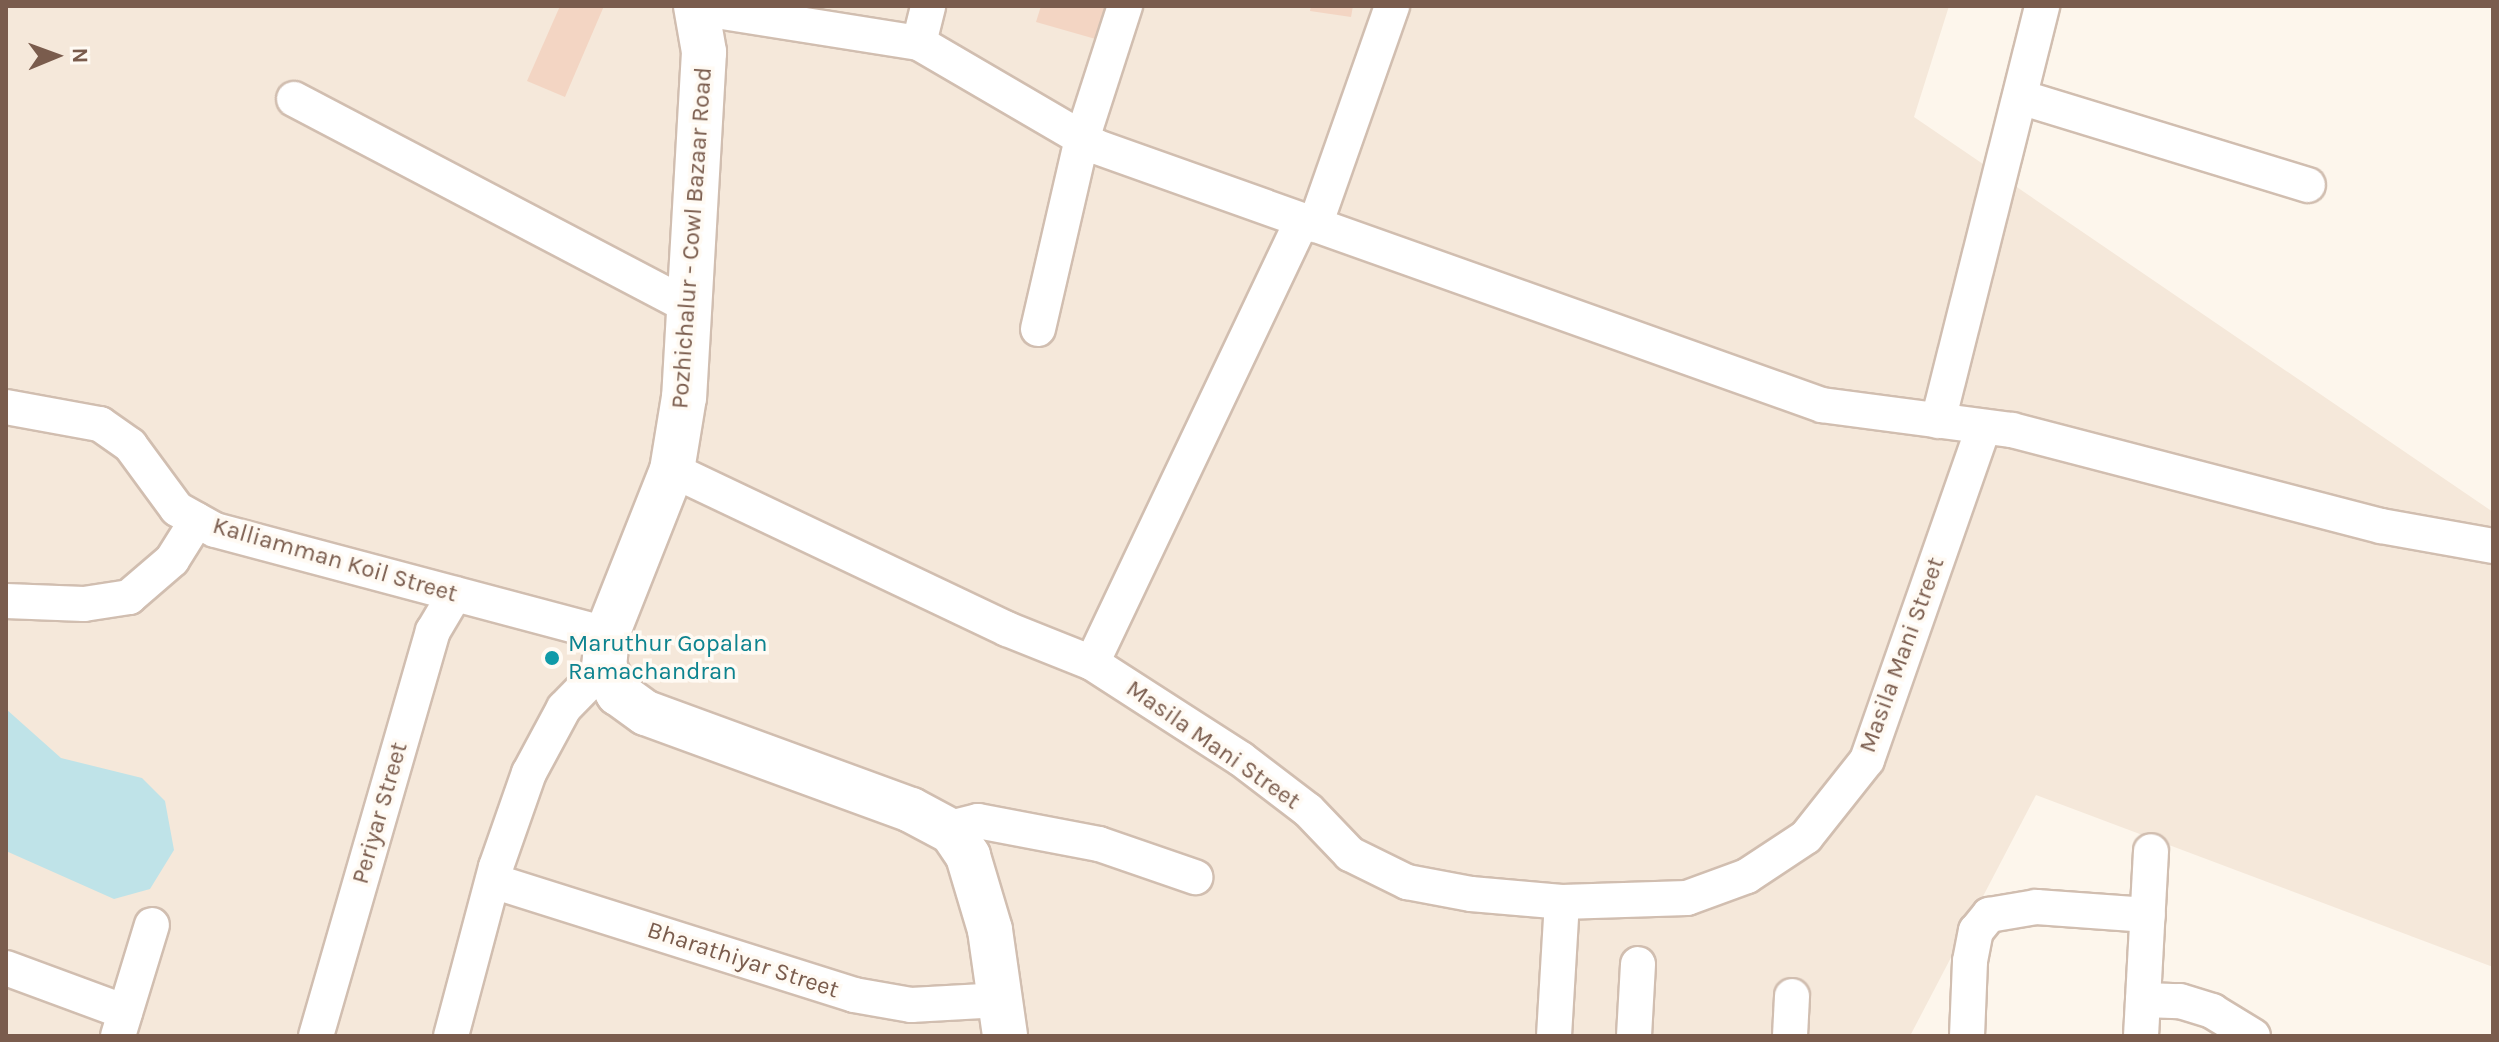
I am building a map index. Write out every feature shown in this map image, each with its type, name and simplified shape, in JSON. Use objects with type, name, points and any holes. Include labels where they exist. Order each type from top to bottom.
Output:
[{"type":"street","points":[[919,43],[928,6]]},
{"type":"street","points":[[1038,329],[1082,139],[1125,6]]},
{"type":"street","points":[[1092,663],[1308,223],[1392,6]]},
{"type":"street","points":[[1938,421],[2042,6]]},
{"type":"street","points":[[697,7],[919,43],[1082,139],[1308,223],[1822,405],[2027,433],[2381,526],[2493,546]]},
{"type":"street","name":"Pozhichalur - Cowl Bazaar Road","points":[[606,650],[672,470],[692,308],[704,52],[697,7]]},
{"type":"street","points":[[2020,97],[2308,185]]},
{"type":"street","points":[[294,99],[692,308]]},
{"type":"street","name":"Kalliamman Koil Street","points":[[6,407],[100,424],[130,445],[177,509],[215,530],[455,594],[606,650]]},
{"type":"street","name":"Masila Mani Street","points":[[672,470],[1007,629],[1092,663],[1241,759],[1308,810],[1350,854],[1407,882],[1471,894],[1562,902],[1687,898],[1747,876],[1806,837],[1867,760],[1983,428]]},
{"type":"street","points":[[6,601],[84,604],[129,597],[172,560],[197,520]]},
{"type":"street","name":"Periyar Street","points":[[316,1036],[424,661],[455,594]]},
{"type":"street","points":[[606,650],[618,693],[646,713],[911,810],[946,829],[968,856],[990,930],[1002,1018]]},
{"type":"street","points":[[451,1036],[493,881],[529,773],[564,708],[606,650]]},
{"type":"street","points":[[946,829],[978,821],[1099,844],[1195,877]]},
{"type":"street","points":[[2141,1036],[2151,851]]},
{"type":"street","name":"Bharathiyar Street","points":[[493,881],[854,995],[1002,1018]]},
{"type":"street","points":[[1554,1036],[1562,902]]},
{"type":"street","points":[[1967,1036],[1970,961],[1976,931],[1989,915],[2036,907],[2148,915]]},
{"type":"street","points":[[6,968],[121,1024],[152,925]]},
{"type":"street","points":[[1634,1036],[1638,964]]},
{"type":"street","points":[[1790,1036],[1792,996]]},
{"type":"street","points":[[2143,1000],[2180,1001],[2212,1011],[2253,1036]]},
{"type":"shaded area","points":[[6,6],[1949,6],[1914,117],[2493,512],[2493,967],[2036,795],[1910,1036],[6,1036]]},
{"type":"water","points":[[6,709],[61,758],[142,778],[165,801],[174,850],[150,889],[114,899],[6,851]]},
{"type":"building","points":[[560,6],[604,6],[565,97],[527,81]]},
{"type":"building","points":[[1041,6],[1109,6],[1099,40],[1036,22]]},
{"type":"building","points":[[1311,6],[1353,6],[1351,17],[1310,11]]},
{"type":"place","name":"Maruthur Gopalan Ramachandran","points":[[552,658]]}]
